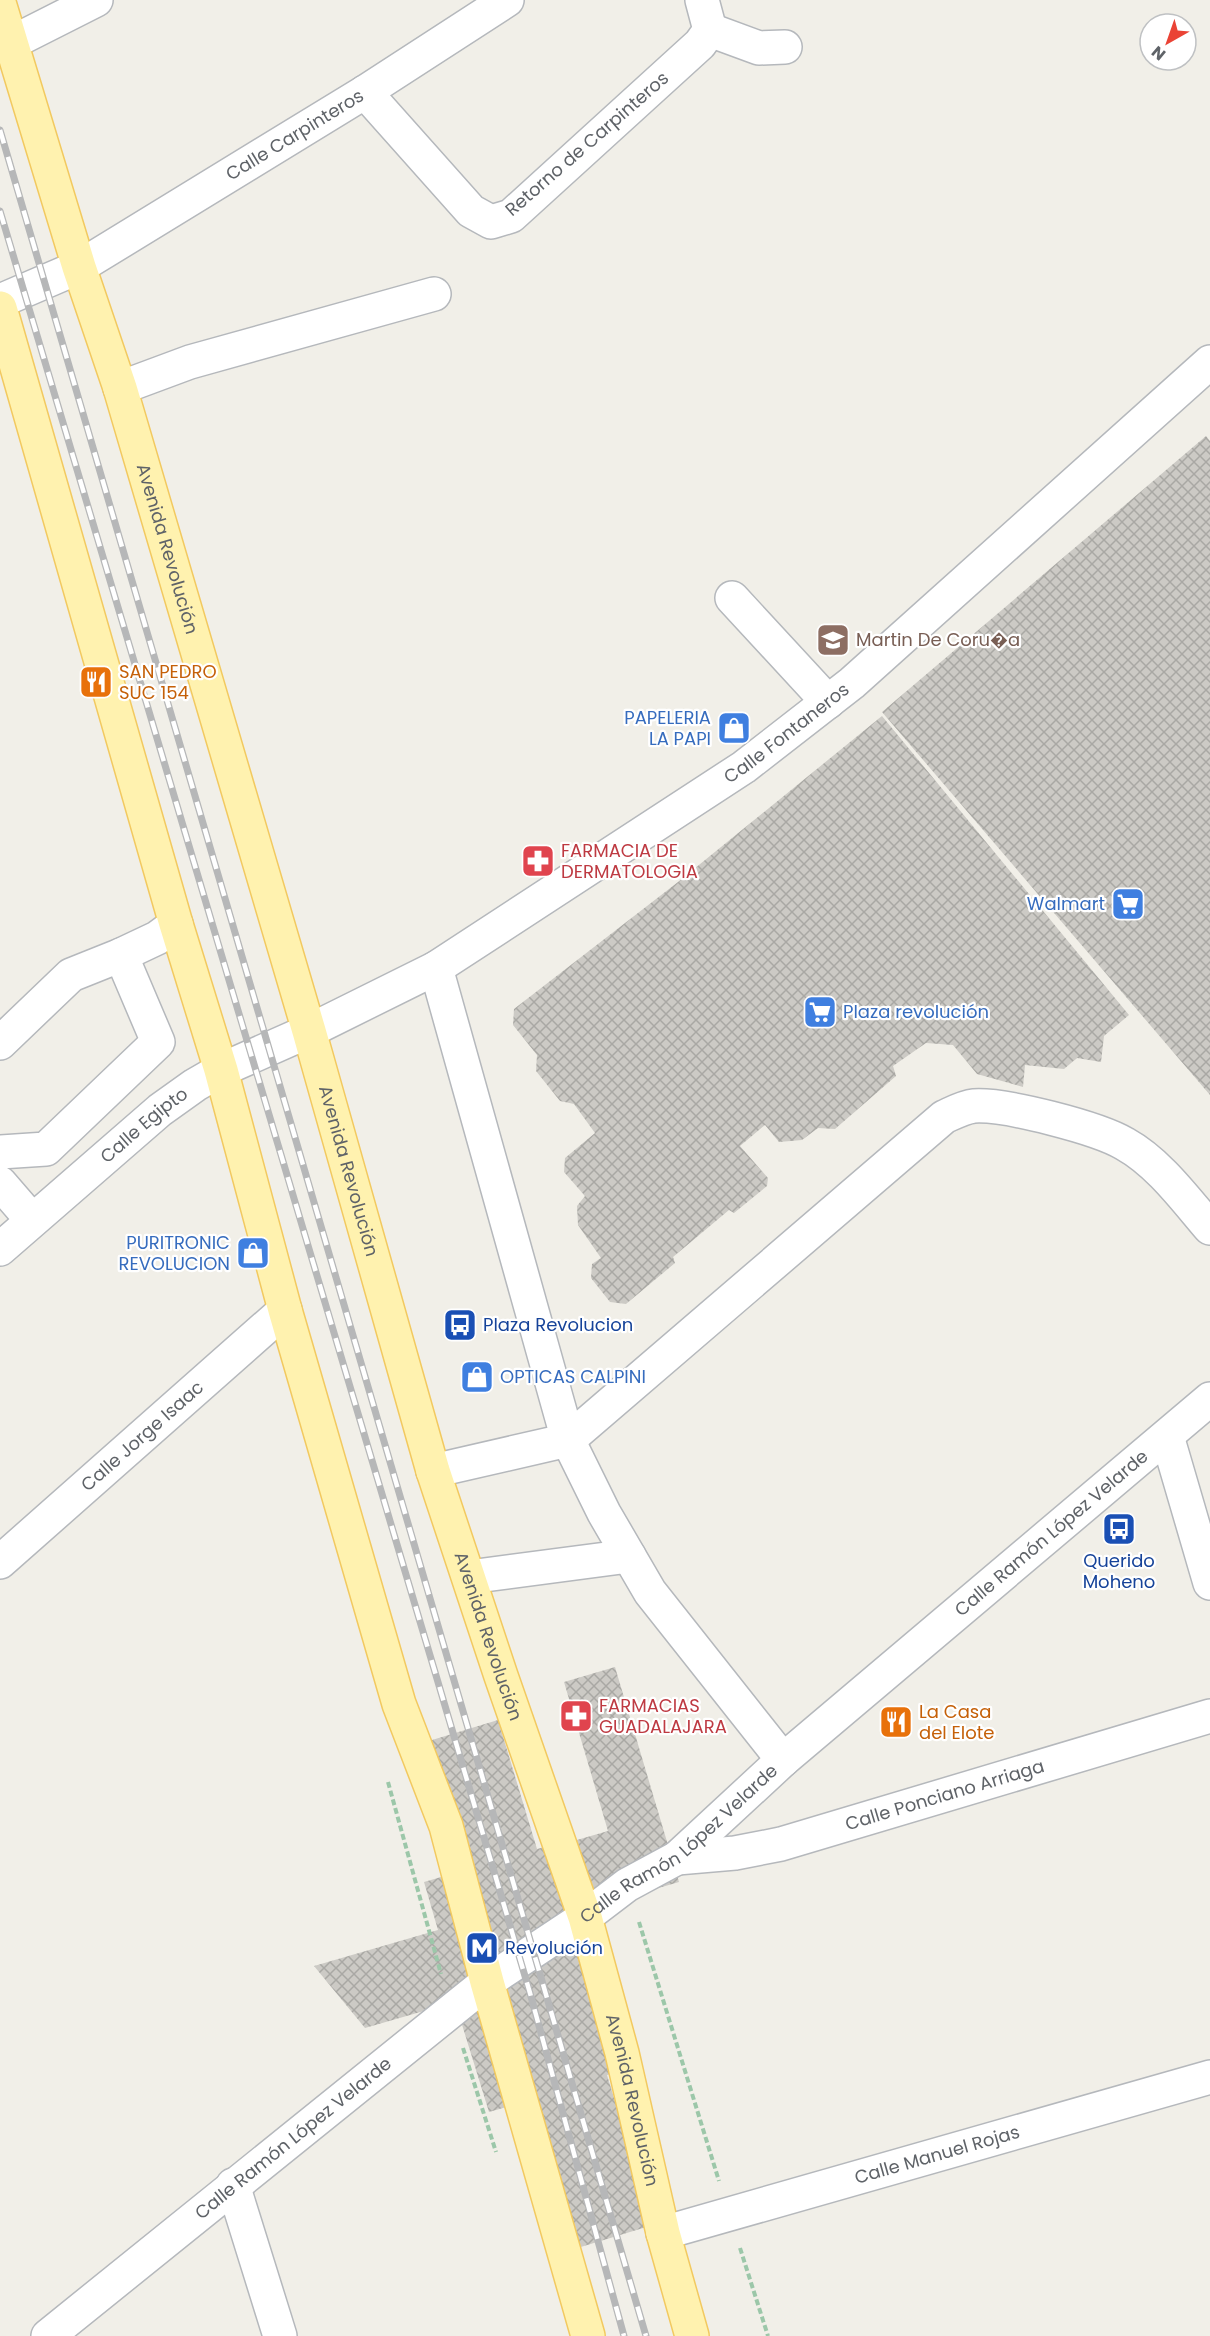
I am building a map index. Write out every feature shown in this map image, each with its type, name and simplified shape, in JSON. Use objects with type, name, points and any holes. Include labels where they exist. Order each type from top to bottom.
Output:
[{"type":"main road","name":"Avenida Revolución","points":[[0,6],[79,267],[120,388],[309,1031],[433,1471],[585,1917],[621,2053],[663,2233],[692,2336]]},
{"type":"main road","points":[[0,308],[176,924],[221,1070],[285,1310],[399,1704],[446,1826],[487,1982],[588,2336]]},
{"type":"street","points":[[11,43],[96,0]]},
{"type":"street","name":"Calle Carpinteros","points":[[0,301],[79,267],[365,92],[507,0]]},
{"type":"street","points":[[706,15],[759,48],[785,48]]},
{"type":"street","name":"Retorno de Carpinteros","points":[[365,92],[471,211],[491,222],[511,216],[700,44],[706,15]]},
{"type":"street","points":[[120,388],[190,362],[434,294]]},
{"type":"street","name":"Calle Fontaneros","points":[[309,1031],[436,968],[744,767],[828,702],[1210,362]]},
{"type":"street","points":[[732,598],[828,702]]},
{"type":"street","points":[[0,1043],[71,975],[157,938],[176,924]]},
{"type":"street","points":[[0,1152],[46,1149],[158,1042],[121,955]]},
{"type":"street","points":[[436,968],[568,1440],[650,1592],[783,1760]]},
{"type":"street","name":"Calle Egipto","points":[[0,1249],[160,1110],[221,1070],[309,1031]]},
{"type":"street","points":[[433,1471],[568,1440],[944,1117],[958,1110],[974,1106],[1023,1113],[1089,1128],[1127,1144],[1165,1177],[1210,1228]]},
{"type":"street","points":[[0,1183],[32,1220]]},
{"type":"street","name":"Calle Jorge Isaac","points":[[0,1562],[285,1310]]},
{"type":"street","name":"Calle Ramón López Velarde","points":[[48,2336],[487,1982],[585,1917],[627,1886],[677,1858],[783,1760],[1210,1400]]},
{"type":"street","points":[[1167,1436],[1210,1583]]},
{"type":"street","points":[[469,1577],[629,1556]]},
{"type":"street","name":"Calle Ponciano Arriaga","points":[[677,1858],[735,1853],[781,1844],[1210,1716]]},
{"type":"street","name":"Calle Manuel Rojas","points":[[663,2233],[1210,2077]]},
{"type":"street","points":[[233,2185],[280,2336]]},
{"type":"path","points":[[627,1886],[768,2336]]},
{"type":"building","name":"Walmart","points":[[1206,436],[1210,441],[1210,1095],[882,712]]},
{"type":"building","name":"Plaza revolución","points":[[882,716],[1129,1015],[1104,1036],[1101,1062],[1077,1058],[1064,1069],[1025,1065],[1023,1087],[977,1074],[953,1045],[926,1043],[893,1066],[896,1076],[835,1129],[818,1128],[802,1140],[779,1142],[765,1125],[740,1146],[768,1178],[767,1186],[734,1213],[729,1210],[673,1257],[675,1263],[626,1304],[610,1302],[591,1278],[592,1264],[601,1258],[578,1225],[577,1206],[585,1196],[564,1172],[565,1158],[595,1133],[574,1104],[560,1101],[536,1071],[537,1055],[513,1025],[514,1009],[678,882]]},
{"type":"building","name":"Revolución","points":[[615,1667],[679,1882],[577,1912],[625,2070],[607,2075],[653,2225],[561,2253],[517,2104],[489,2112],[455,2002],[365,2028],[314,1966],[438,1930],[424,1882],[448,1875],[409,1747],[498,1720],[537,1849],[608,1831],[564,1682]]},
{"type":"railway","points":[[0,130],[646,2336]]},
{"type":"railway","points":[[0,211],[530,1993],[624,2336]]},
{"type":"place","name":"Martin De Coru�a","points":[[833,640]]},
{"type":"place","name":"SAN PEDRO SUC 154","points":[[96,682]]},
{"type":"place","name":"PAPELERIA LA PAPI","points":[[734,728]]},
{"type":"place","name":"FARMACIA DE DERMATOLOGIA","points":[[538,861]]},
{"type":"place","name":"Walmart","points":[[1128,904]]},
{"type":"place","name":"Plaza revolución","points":[[820,1012]]},
{"type":"place","name":"PURITRONIC REVOLUCION","points":[[253,1253]]},
{"type":"place","name":"Plaza Revolucion","points":[[460,1325]]},
{"type":"place","name":"OPTICAS CALPINI","points":[[477,1377]]},
{"type":"place","name":"Querido Moheno","points":[[1119,1529]]},
{"type":"place","name":"FARMACIAS GUADALAJARA","points":[[576,1716]]},
{"type":"place","name":"La Casa del Elote","points":[[896,1722]]},
{"type":"place","name":"Revolución","points":[[482,1948]]}]
